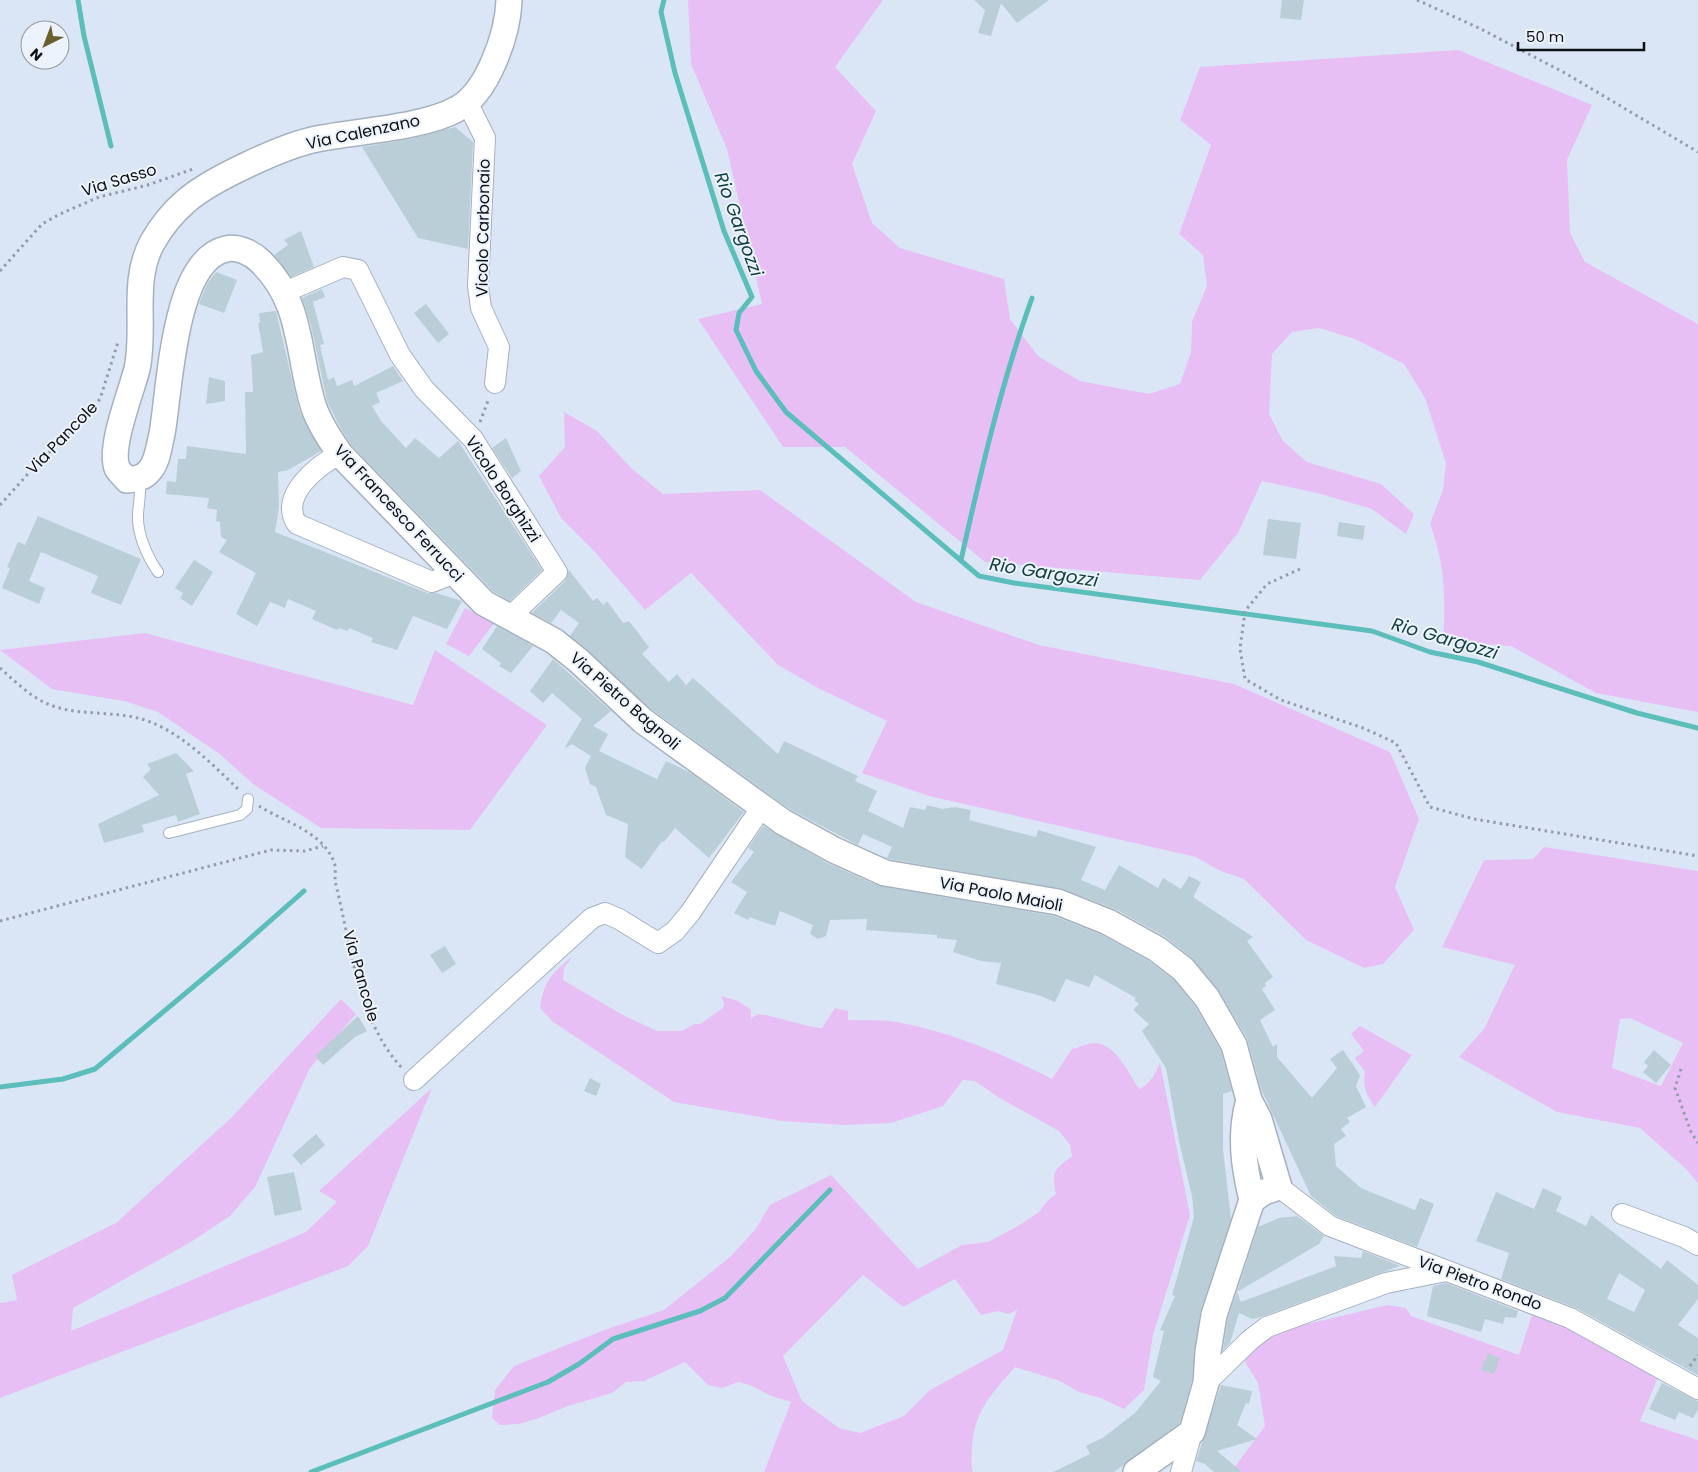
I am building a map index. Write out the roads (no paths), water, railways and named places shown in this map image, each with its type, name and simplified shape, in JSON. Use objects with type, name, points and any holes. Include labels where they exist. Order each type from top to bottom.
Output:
[{"type":"street","name":"Via Calenzano","points":[[133,479],[117,469],[115,453],[119,431],[137,366],[141,275],[151,245],[167,219],[186,200],[265,157],[315,139],[441,116],[457,109],[467,102],[479,89],[489,71],[505,24],[509,0]]},
{"type":"street","name":"Vicolo Carbonaio","points":[[467,102],[485,138],[478,286],[481,308],[499,347],[495,383]]},
{"type":"street","name":"Via Francesco Ferrucci","points":[[133,479],[151,470],[158,451],[184,298],[192,279],[202,262],[215,253],[227,248],[240,250],[255,256],[270,271],[285,292],[292,308],[314,406],[327,434],[340,454],[484,603]]},
{"type":"street","name":"Vicolo Borghizzi","points":[[285,292],[343,267],[358,270],[400,355],[424,389],[473,439],[557,572],[511,616]]},
{"type":"street","points":[[340,454],[326,461],[301,486],[291,509],[292,517],[297,524],[432,582],[455,573]]},
{"type":"street","name":"Via Pietro Bagnoli","points":[[484,603],[511,616],[566,651],[643,721],[761,808]]},
{"type":"street","points":[[414,1080],[592,918],[605,914],[612,916],[658,943],[674,931],[690,913],[761,808]]},
{"type":"street","name":"Via Paolo Maioli","points":[[761,808],[783,822],[866,866],[885,873],[1058,902],[1108,922],[1157,949],[1183,969],[1207,998],[1234,1045],[1249,1100],[1259,1119],[1279,1187]]},
{"type":"street","points":[[1181,1472],[1206,1383],[1208,1352],[1214,1315],[1252,1200],[1243,1162],[1244,1116],[1249,1100]]},
{"type":"street","points":[[1252,1200],[1264,1192],[1279,1187]]},
{"type":"street","name":"Via Pietro Rondo","points":[[1279,1187],[1330,1226],[1570,1318],[1690,1384]]},
{"type":"street","points":[[1622,1214],[1684,1237],[1698,1245]]},
{"type":"street","points":[[1206,1383],[1266,1327],[1386,1283],[1448,1271]]},
{"type":"street","points":[[1136,1472],[1192,1432]]},
{"type":"lane","points":[[133,479],[141,495],[138,515],[139,530],[150,560],[158,572]]},
{"type":"lane","points":[[168,833],[240,815],[247,809],[248,799]]},
{"type":"waterway","points":[[78,0],[84,36],[111,146]]},
{"type":"waterway","name":"Rio Gargozzi","points":[[664,0],[661,12],[675,73],[724,231],[752,297],[739,313],[736,330],[756,371],[786,412],[979,576],[1014,583],[1372,631],[1430,652],[1478,662],[1637,713],[1698,728]]},
{"type":"waterway","points":[[961,560],[1001,395],[1032,298]]},
{"type":"waterway","points":[[0,1087],[63,1079],[95,1069],[236,951],[304,891]]},
{"type":"waterway","points":[[311,1472],[548,1382],[579,1364],[613,1339],[700,1311],[725,1298],[830,1190]]}]
